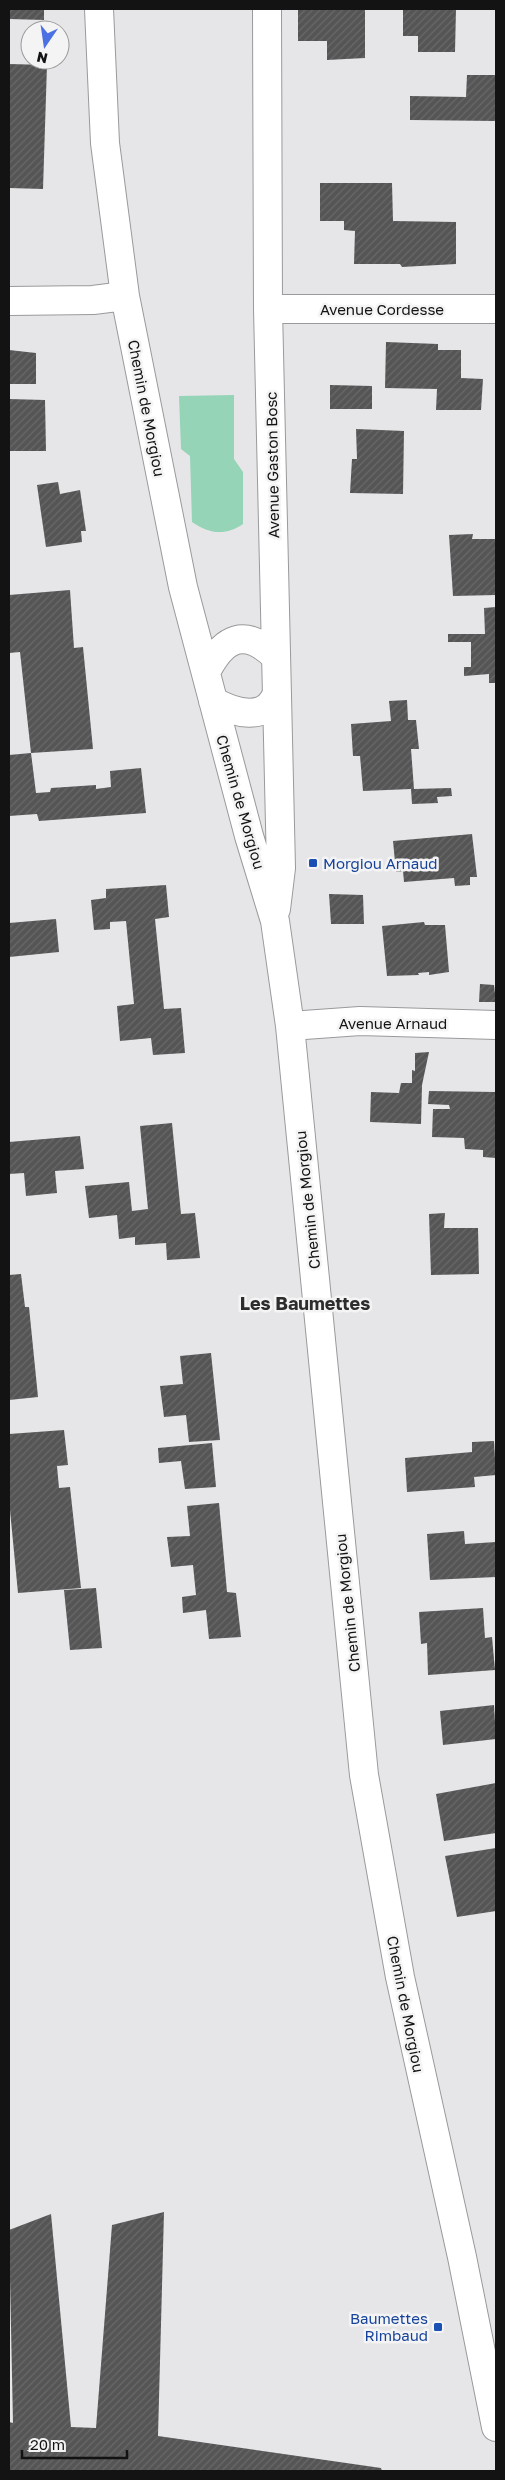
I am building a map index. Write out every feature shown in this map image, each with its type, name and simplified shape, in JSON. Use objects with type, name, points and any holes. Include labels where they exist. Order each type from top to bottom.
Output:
[{"type":"street","name":"Chemin de Morgiou","points":[[99,9],[106,142],[125,296],[183,587],[250,836],[275,920],[290,1026],[364,1775],[400,1977],[492,2383],[496,2427]]},
{"type":"street","name":"Avenue Gaston Bosc","points":[[268,9],[268,309],[281,868],[275,920]]},
{"type":"street","points":[[9,301],[93,300],[125,296]]},
{"type":"street","name":"Avenue Cordesse","points":[[268,309],[496,309]]},
{"type":"street","points":[[206,672],[215,654],[228,642],[247,640],[264,645],[276,657]]},
{"type":"street","points":[[213,701],[232,712],[248,714],[265,710],[274,702],[277,693]]},
{"type":"street","name":"Avenue Arnaud","points":[[290,1026],[360,1021],[496,1025]]},
{"type":"green space","points":[[234,395],[234,459],[243,472],[243,524],[224,532],[211,531],[192,522],[190,456],[181,449],[179,396]]},
{"type":"building","points":[[9,9],[44,9],[44,20],[9,19]]},
{"type":"building","points":[[298,9],[365,9],[365,58],[327,60],[327,41],[298,41]]},
{"type":"building","points":[[403,9],[456,9],[455,52],[418,52],[418,36],[403,36]]},
{"type":"building","points":[[9,64],[20,64],[20,70],[47,70],[43,189],[9,188]]},
{"type":"building","points":[[467,75],[496,75],[496,121],[410,120],[410,96],[466,97]]},
{"type":"building","points":[[320,183],[392,183],[393,221],[456,222],[456,264],[402,267],[400,264],[354,264],[355,231],[344,230],[344,221],[320,221]]},
{"type":"building","points":[[386,342],[438,344],[438,350],[461,350],[461,378],[483,379],[481,410],[436,410],[437,389],[385,388]]},
{"type":"building","points":[[9,350],[36,353],[36,384],[9,384]]},
{"type":"building","points":[[330,385],[372,386],[372,409],[330,409]]},
{"type":"building","points":[[9,399],[45,400],[46,451],[9,451]]},
{"type":"building","points":[[356,429],[404,431],[403,494],[350,493],[352,459],[357,459]]},
{"type":"building","points":[[58,482],[60,494],[80,490],[86,531],[81,531],[82,542],[46,547],[37,485]]},
{"type":"building","points":[[473,534],[472,539],[496,539],[496,595],[453,596],[449,535]]},
{"type":"building","points":[[70,590],[74,648],[83,647],[93,749],[31,753],[20,652],[9,653],[9,595]]},
{"type":"building","points":[[496,607],[496,683],[489,683],[489,674],[464,676],[464,667],[471,667],[471,642],[448,642],[448,634],[485,634],[484,608]]},
{"type":"building","points":[[407,700],[408,720],[416,720],[419,749],[411,749],[414,789],[451,788],[452,796],[437,797],[438,803],[412,804],[411,789],[363,791],[360,756],[353,756],[351,724],[391,721],[389,701]]},
{"type":"building","points":[[31,753],[36,793],[50,792],[51,788],[96,785],[96,789],[111,787],[110,771],[141,768],[146,813],[39,821],[37,814],[9,816],[9,755]]},
{"type":"building","points":[[472,834],[477,877],[470,877],[470,885],[455,886],[454,878],[404,882],[403,871],[396,872],[393,841]]},
{"type":"building","points":[[166,885],[169,917],[155,919],[164,1009],[181,1008],[185,1053],[153,1055],[151,1038],[120,1041],[117,1006],[134,1004],[126,921],[110,922],[110,929],[94,930],[91,900],[106,898],[106,889]]},
{"type":"building","points":[[329,894],[363,895],[364,924],[331,924]]},
{"type":"building","points":[[56,919],[59,952],[9,957],[9,923]]},
{"type":"building","points":[[424,922],[425,925],[445,925],[449,972],[429,975],[429,972],[418,973],[419,975],[387,976],[382,926]]},
{"type":"building","points":[[480,984],[494,985],[496,1002],[479,1002]]},
{"type":"building","points":[[429,1052],[422,1085],[421,1124],[370,1122],[371,1092],[399,1093],[401,1083],[412,1083],[412,1070],[415,1071],[415,1053]]},
{"type":"building","points":[[429,1091],[496,1092],[496,1158],[483,1157],[483,1150],[465,1149],[464,1138],[432,1137],[433,1109],[450,1109],[449,1105],[428,1104]]},
{"type":"building","points":[[172,1123],[181,1214],[195,1213],[200,1258],[167,1260],[166,1243],[135,1245],[135,1237],[119,1239],[117,1215],[89,1218],[85,1186],[129,1182],[132,1211],[148,1209],[140,1126]]},
{"type":"building","points":[[80,1136],[84,1169],[55,1171],[57,1193],[26,1196],[24,1173],[9,1174],[9,1142]]},
{"type":"building","points":[[445,1213],[444,1228],[478,1228],[479,1274],[431,1275],[429,1214]]},
{"type":"building","points":[[21,1274],[25,1307],[29,1307],[38,1397],[9,1400],[9,1275]]},
{"type":"building","points":[[211,1353],[220,1440],[189,1442],[186,1415],[164,1417],[160,1386],[183,1384],[180,1356]]},
{"type":"building","points":[[64,1430],[68,1465],[57,1466],[59,1488],[70,1487],[81,1588],[18,1593],[9,1500],[9,1434]]},
{"type":"building","points":[[494,1441],[496,1475],[474,1477],[475,1487],[407,1492],[405,1458],[472,1452],[472,1442]]},
{"type":"building","points":[[212,1443],[216,1487],[185,1489],[181,1461],[159,1463],[158,1448]]},
{"type":"building","points":[[219,1503],[227,1592],[236,1593],[241,1637],[209,1639],[206,1610],[183,1613],[182,1597],[196,1595],[193,1565],[171,1567],[167,1537],[190,1536],[187,1506]]},
{"type":"building","points":[[464,1531],[465,1544],[496,1542],[496,1577],[430,1580],[427,1534]]},
{"type":"building","points":[[96,1588],[102,1648],[70,1650],[64,1590]]},
{"type":"building","points":[[483,1608],[485,1638],[492,1637],[495,1670],[428,1675],[427,1643],[421,1644],[419,1612]]},
{"type":"building","points":[[494,1705],[496,1739],[443,1745],[440,1711]]},
{"type":"building","points":[[496,1783],[496,1833],[444,1841],[436,1794]]},
{"type":"building","points":[[496,1848],[496,1911],[457,1917],[445,1856]]},
{"type":"building","points":[[164,2212],[158,2436],[381,2468],[382,2471],[9,2471],[9,2422],[13,2423],[9,2230],[51,2214],[71,2427],[96,2428],[112,2225]]},
{"type":"place","name":"Morgiou Arnaud","points":[[313,863]]},
{"type":"place","name":"Baumettes Rimbaud","points":[[438,2327]]},
{"type":"district","name":"Les Baumettes","points":[[305,1303]]}]
